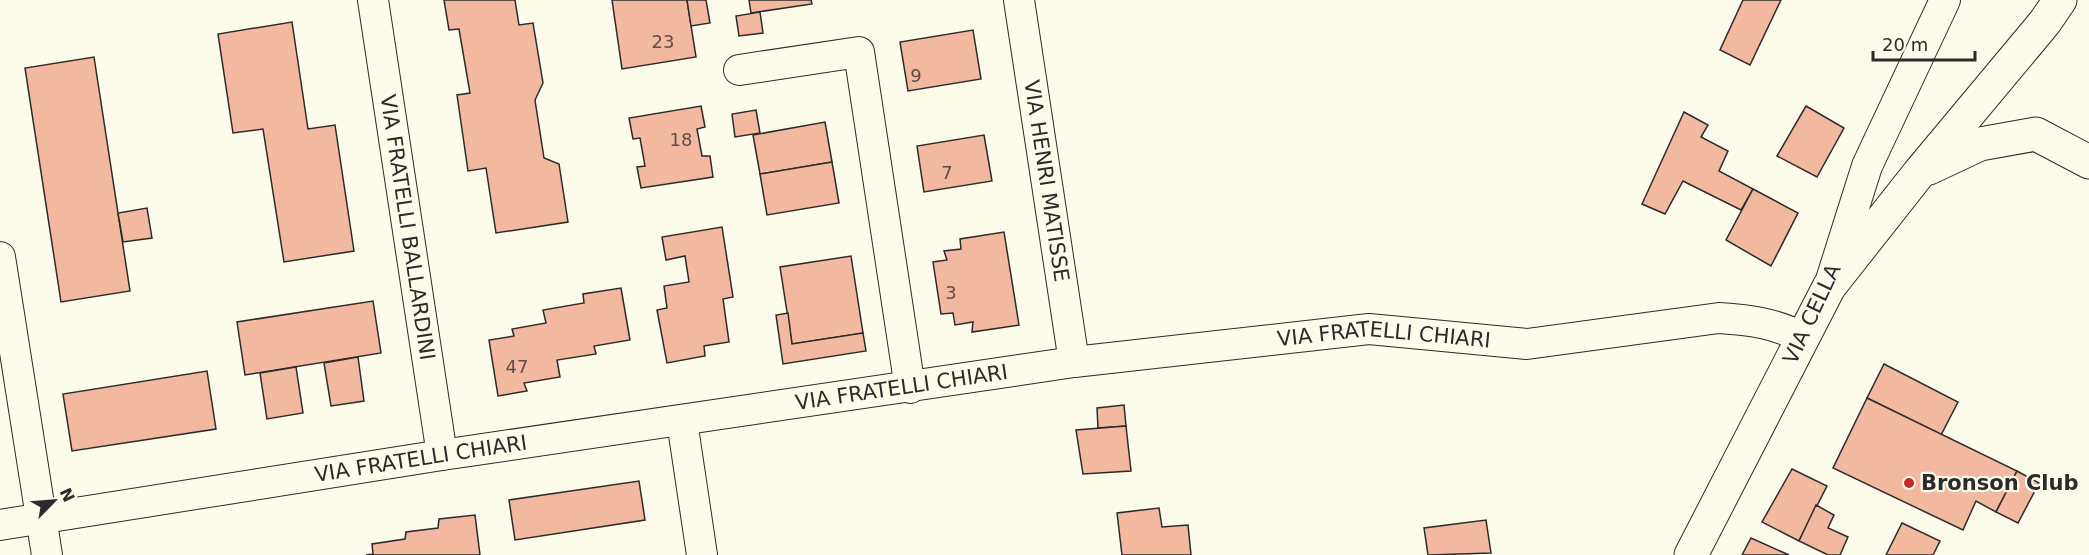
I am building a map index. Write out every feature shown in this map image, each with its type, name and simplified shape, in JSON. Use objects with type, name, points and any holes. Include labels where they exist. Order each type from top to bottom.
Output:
[{"type":"main road","points":[[1829,287],[1919,173],[2045,22],[2060,0]]},
{"type":"main road","points":[[1919,173],[1980,144],[2036,135],[2089,162]]},
{"type":"main road","name":"VIA CELLA","points":[[1691,555],[1829,287]]},
{"type":"street","name":"VIA FRATELLI BALLARDINI","points":[[373,0],[442,455]]},
{"type":"street","name":"VIA HENRI MATISSE","points":[[1019,0],[1074,362]]},
{"type":"street","name":"VIA CELLA","points":[[1829,287],[1868,166],[1945,0]]},
{"type":"street","points":[[739,70],[859,52],[910,388]]},
{"type":"street","points":[[0,257],[47,555]]},
{"type":"street","name":"VIA FRATELLI CHIARI","points":[[0,525],[442,455],[910,388],[1074,362],[1370,329],[1527,344],[1719,318],[1751,320],[1779,326],[1803,338]]},
{"type":"street","points":[[682,421],[702,555]]},
{"type":"building","points":[[444,0],[515,0],[519,25],[533,23],[543,83],[535,100],[544,158],[559,164],[568,222],[496,233],[486,168],[468,171],[457,95],[470,93],[459,29],[449,30]]},
{"type":"building","points":[[612,0],[687,0],[696,57],[622,69]]},
{"type":"building","points":[[687,0],[706,0],[710,23],[691,26]]},
{"type":"building","points":[[749,0],[811,0],[812,4],[751,13]]},
{"type":"building","points":[[1743,0],[1781,0],[1750,65],[1720,50]]},
{"type":"building","points":[[760,12],[763,33],[739,36],[736,16]]},
{"type":"building","points":[[292,22],[308,129],[335,125],[354,251],[284,262],[263,129],[233,133],[218,34]]},
{"type":"building","points":[[973,30],[981,79],[908,91],[900,42]]},
{"type":"building","points":[[94,57],[130,291],[61,302],[25,68]]},
{"type":"building","points":[[701,106],[705,127],[697,129],[702,156],[710,156],[713,177],[641,188],[637,167],[645,166],[640,138],[633,139],[629,118]]},
{"type":"building","points":[[1806,106],[1844,128],[1817,177],[1777,156]]},
{"type":"building","points":[[756,110],[760,133],[735,137],[732,114]]},
{"type":"building","points":[[1684,112],[1708,125],[1701,137],[1728,151],[1719,171],[1753,189],[1741,210],[1683,181],[1665,214],[1642,204]]},
{"type":"building","points":[[825,122],[832,162],[760,174],[753,135]]},
{"type":"building","points":[[984,135],[992,181],[924,192],[917,146]]},
{"type":"building","points":[[832,162],[839,203],[767,215],[760,174]]},
{"type":"building","points":[[1753,189],[1798,213],[1771,266],[1726,240]]},
{"type":"building","points":[[147,208],[152,238],[123,242],[118,213]]},
{"type":"building","points":[[722,227],[733,297],[723,299],[729,342],[704,346],[705,356],[667,363],[657,310],[667,308],[664,286],[689,282],[685,256],[666,260],[662,237]]},
{"type":"building","points":[[1004,232],[1019,325],[972,332],[973,322],[955,325],[953,313],[941,314],[933,262],[947,260],[944,251],[961,249],[960,239]]},
{"type":"building","points":[[851,256],[863,333],[792,344],[780,267]]},
{"type":"building","points":[[621,288],[630,340],[594,346],[596,354],[557,360],[560,377],[524,383],[527,391],[498,396],[489,340],[514,336],[512,329],[546,323],[543,310],[584,303],[583,294]]},
{"type":"building","points":[[373,301],[381,353],[245,375],[237,322]]},
{"type":"building","points":[[788,313],[792,344],[863,333],[866,351],[783,364],[776,315]]},
{"type":"building","points":[[358,357],[364,401],[331,406],[324,363]]},
{"type":"building","points":[[1884,364],[1958,402],[1941,435],[1867,398]]},
{"type":"building","points":[[296,367],[303,413],[267,419],[260,373]]},
{"type":"building","points":[[207,371],[216,429],[72,451],[63,394]]},
{"type":"building","points":[[1867,398],[2017,471],[1996,512],[1976,501],[1963,530],[1833,468]]},
{"type":"building","points":[[1124,405],[1126,426],[1098,428],[1097,408]]},
{"type":"building","points":[[1126,426],[1131,471],[1083,474],[1076,430]]},
{"type":"building","points":[[1792,469],[1827,486],[1799,541],[1762,522]]},
{"type":"building","points":[[2017,471],[2039,483],[2018,523],[1996,512]]},
{"type":"building","points":[[639,481],[645,520],[515,540],[509,500]]},
{"type":"building","points":[[1816,505],[1834,515],[1828,528],[1848,537],[1840,555],[1828,555],[1799,541]]},
{"type":"building","points":[[1159,508],[1162,527],[1188,525],[1191,555],[1122,555],[1117,513]]},
{"type":"building","points":[[475,515],[480,555],[366,555],[373,554],[372,544],[405,539],[406,532],[438,528],[439,519]]},
{"type":"building","points":[[1486,520],[1491,553],[1428,555],[1424,528]]},
{"type":"building","points":[[1902,523],[1940,541],[1933,555],[1886,555]]},
{"type":"building","points":[[1751,538],[1789,555],[1742,555]]},
{"type":"place","name":"Bronson Club","points":[[1909,483]]}]
